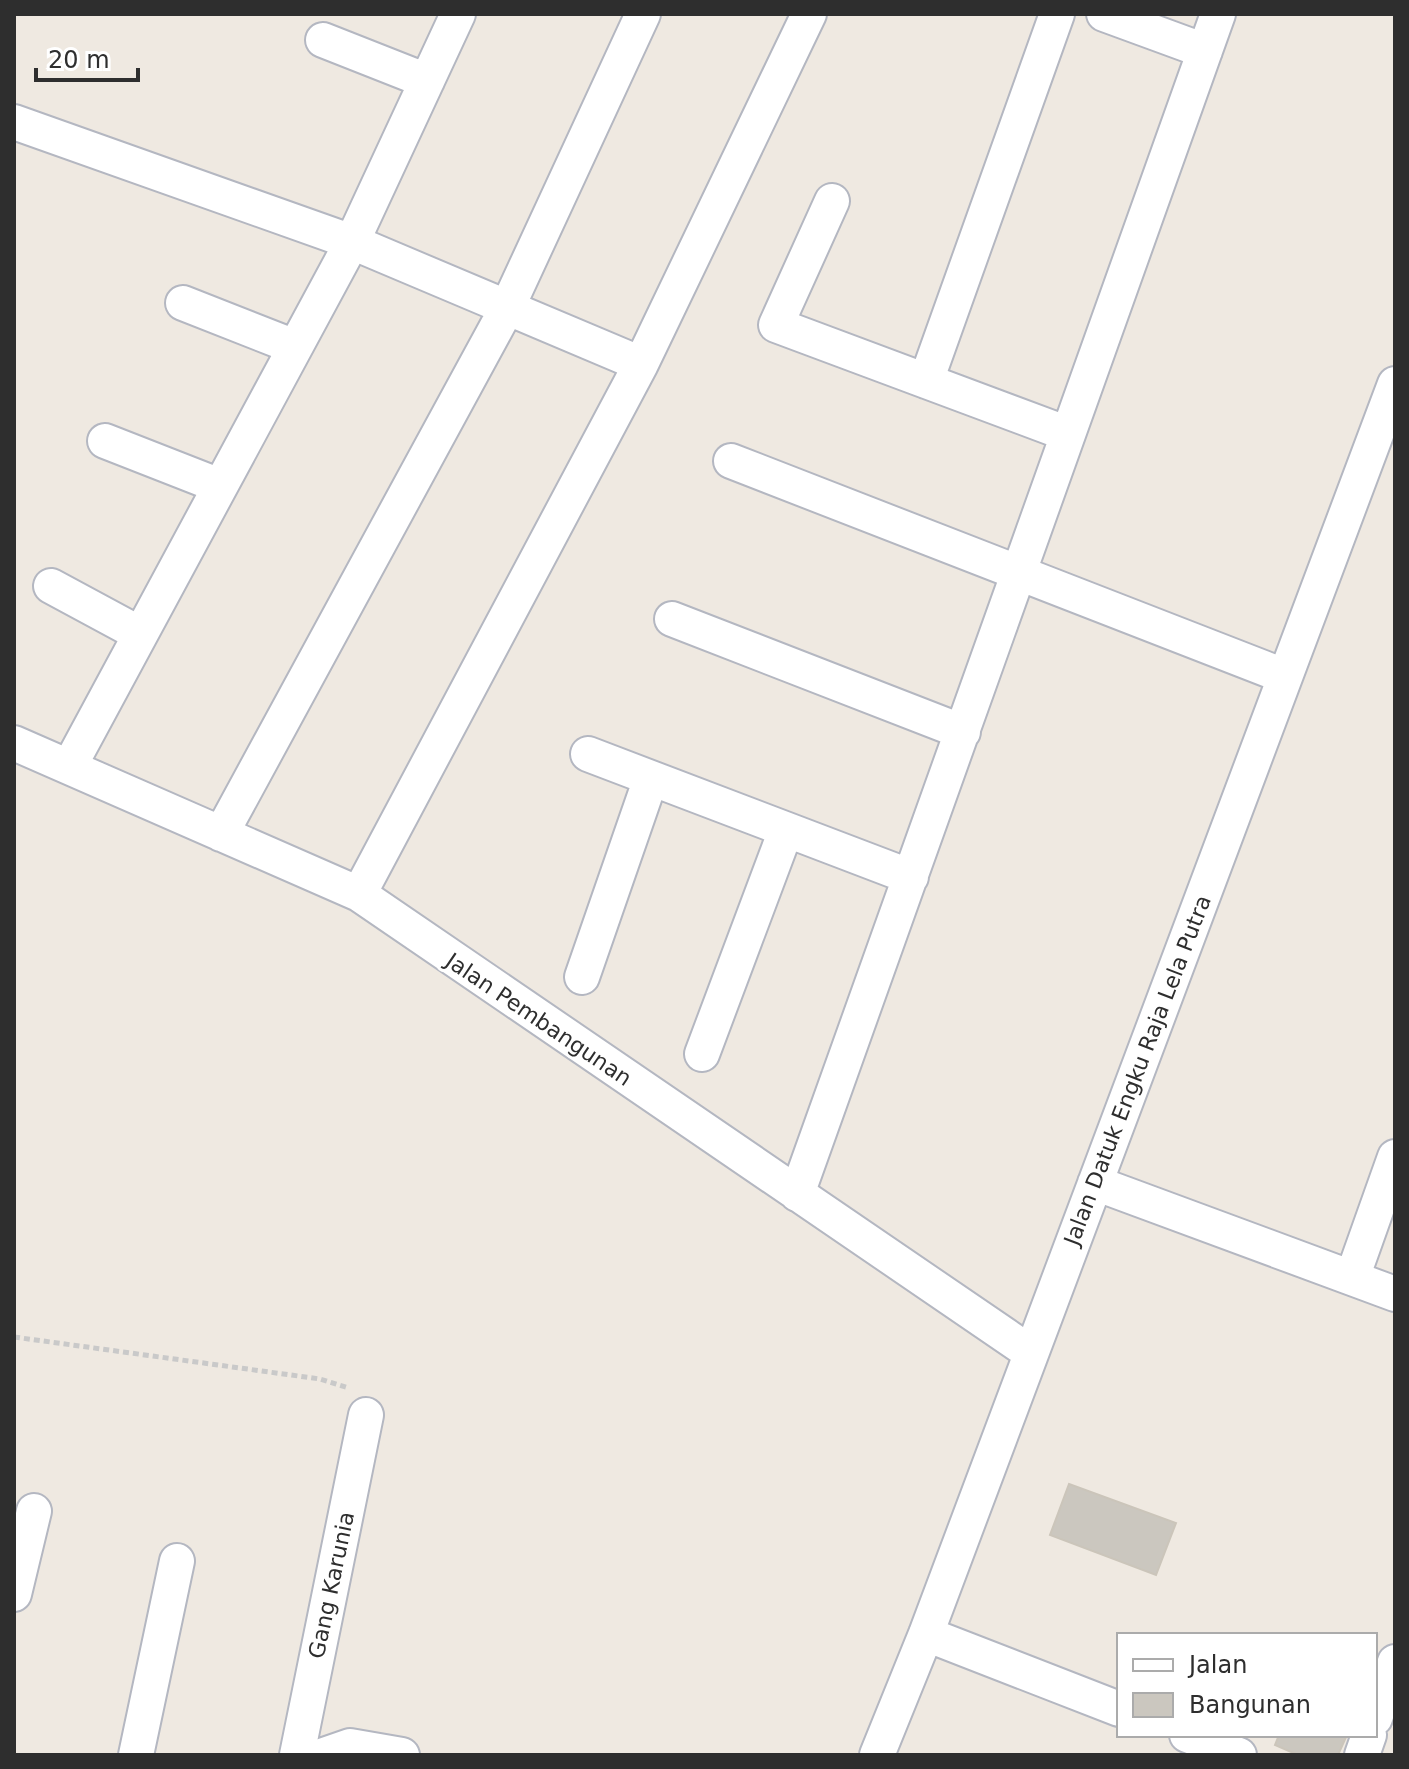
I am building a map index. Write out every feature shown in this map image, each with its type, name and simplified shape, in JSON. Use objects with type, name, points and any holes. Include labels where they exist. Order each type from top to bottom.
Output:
[{"type":"street","points":[[69,767],[352,242],[458,14]]},
{"type":"street","points":[[221,834],[507,308],[643,14]]},
{"type":"street","points":[[359,894],[641,364],[809,14]]},
{"type":"street","points":[[926,381],[1057,14]]},
{"type":"street","points":[[1104,14],[1205,51]]},
{"type":"street","points":[[797,1194],[1218,14]]},
{"type":"street","points":[[323,40],[427,81]]},
{"type":"street","points":[[14,122],[352,242],[641,364]]},
{"type":"street","points":[[832,201],[776,325],[1068,434]]},
{"type":"street","points":[[183,303],[295,347]]},
{"type":"street","name":"Jalan Datuk Engku Raja Lela Putra","points":[[877,1755],[926,1634],[1395,384]]},
{"type":"street","points":[[105,441],[220,486]]},
{"type":"street","points":[[731,461],[1284,676]]},
{"type":"street","points":[[51,586],[140,634]]},
{"type":"street","points":[[672,619],[963,732]]},
{"type":"street","name":"Jalan Pembangunan","points":[[14,743],[359,894],[1031,1353]]},
{"type":"street","points":[[588,754],[911,877]]},
{"type":"street","points":[[582,977],[651,778]]},
{"type":"street","points":[[702,1054],[786,830]]},
{"type":"street","points":[[1352,1278],[1395,1157]]},
{"type":"street","points":[[1095,1183],[1395,1294]]},
{"type":"street","name":"Gang Karunia","points":[[297,1755],[366,1415]]},
{"type":"street","points":[[14,1594],[34,1511]]},
{"type":"street","points":[[136,1755],[177,1561]]},
{"type":"street","points":[[926,1634],[1117,1708]]},
{"type":"street","points":[[1377,1712],[1395,1662]]},
{"type":"street","points":[[1192,1737],[1239,1755]]},
{"type":"street","points":[[324,1755],[350,1746],[402,1755]]},
{"type":"path","points":[[14,1337],[334,1382],[347,1386],[363,1403],[366,1415]]},
{"type":"building","points":[[1069,1484],[1176,1523],[1156,1575],[1050,1535]]},
{"type":"building","points":[[1278,1737],[1346,1737],[1338,1755],[1298,1755],[1275,1745]]}]
